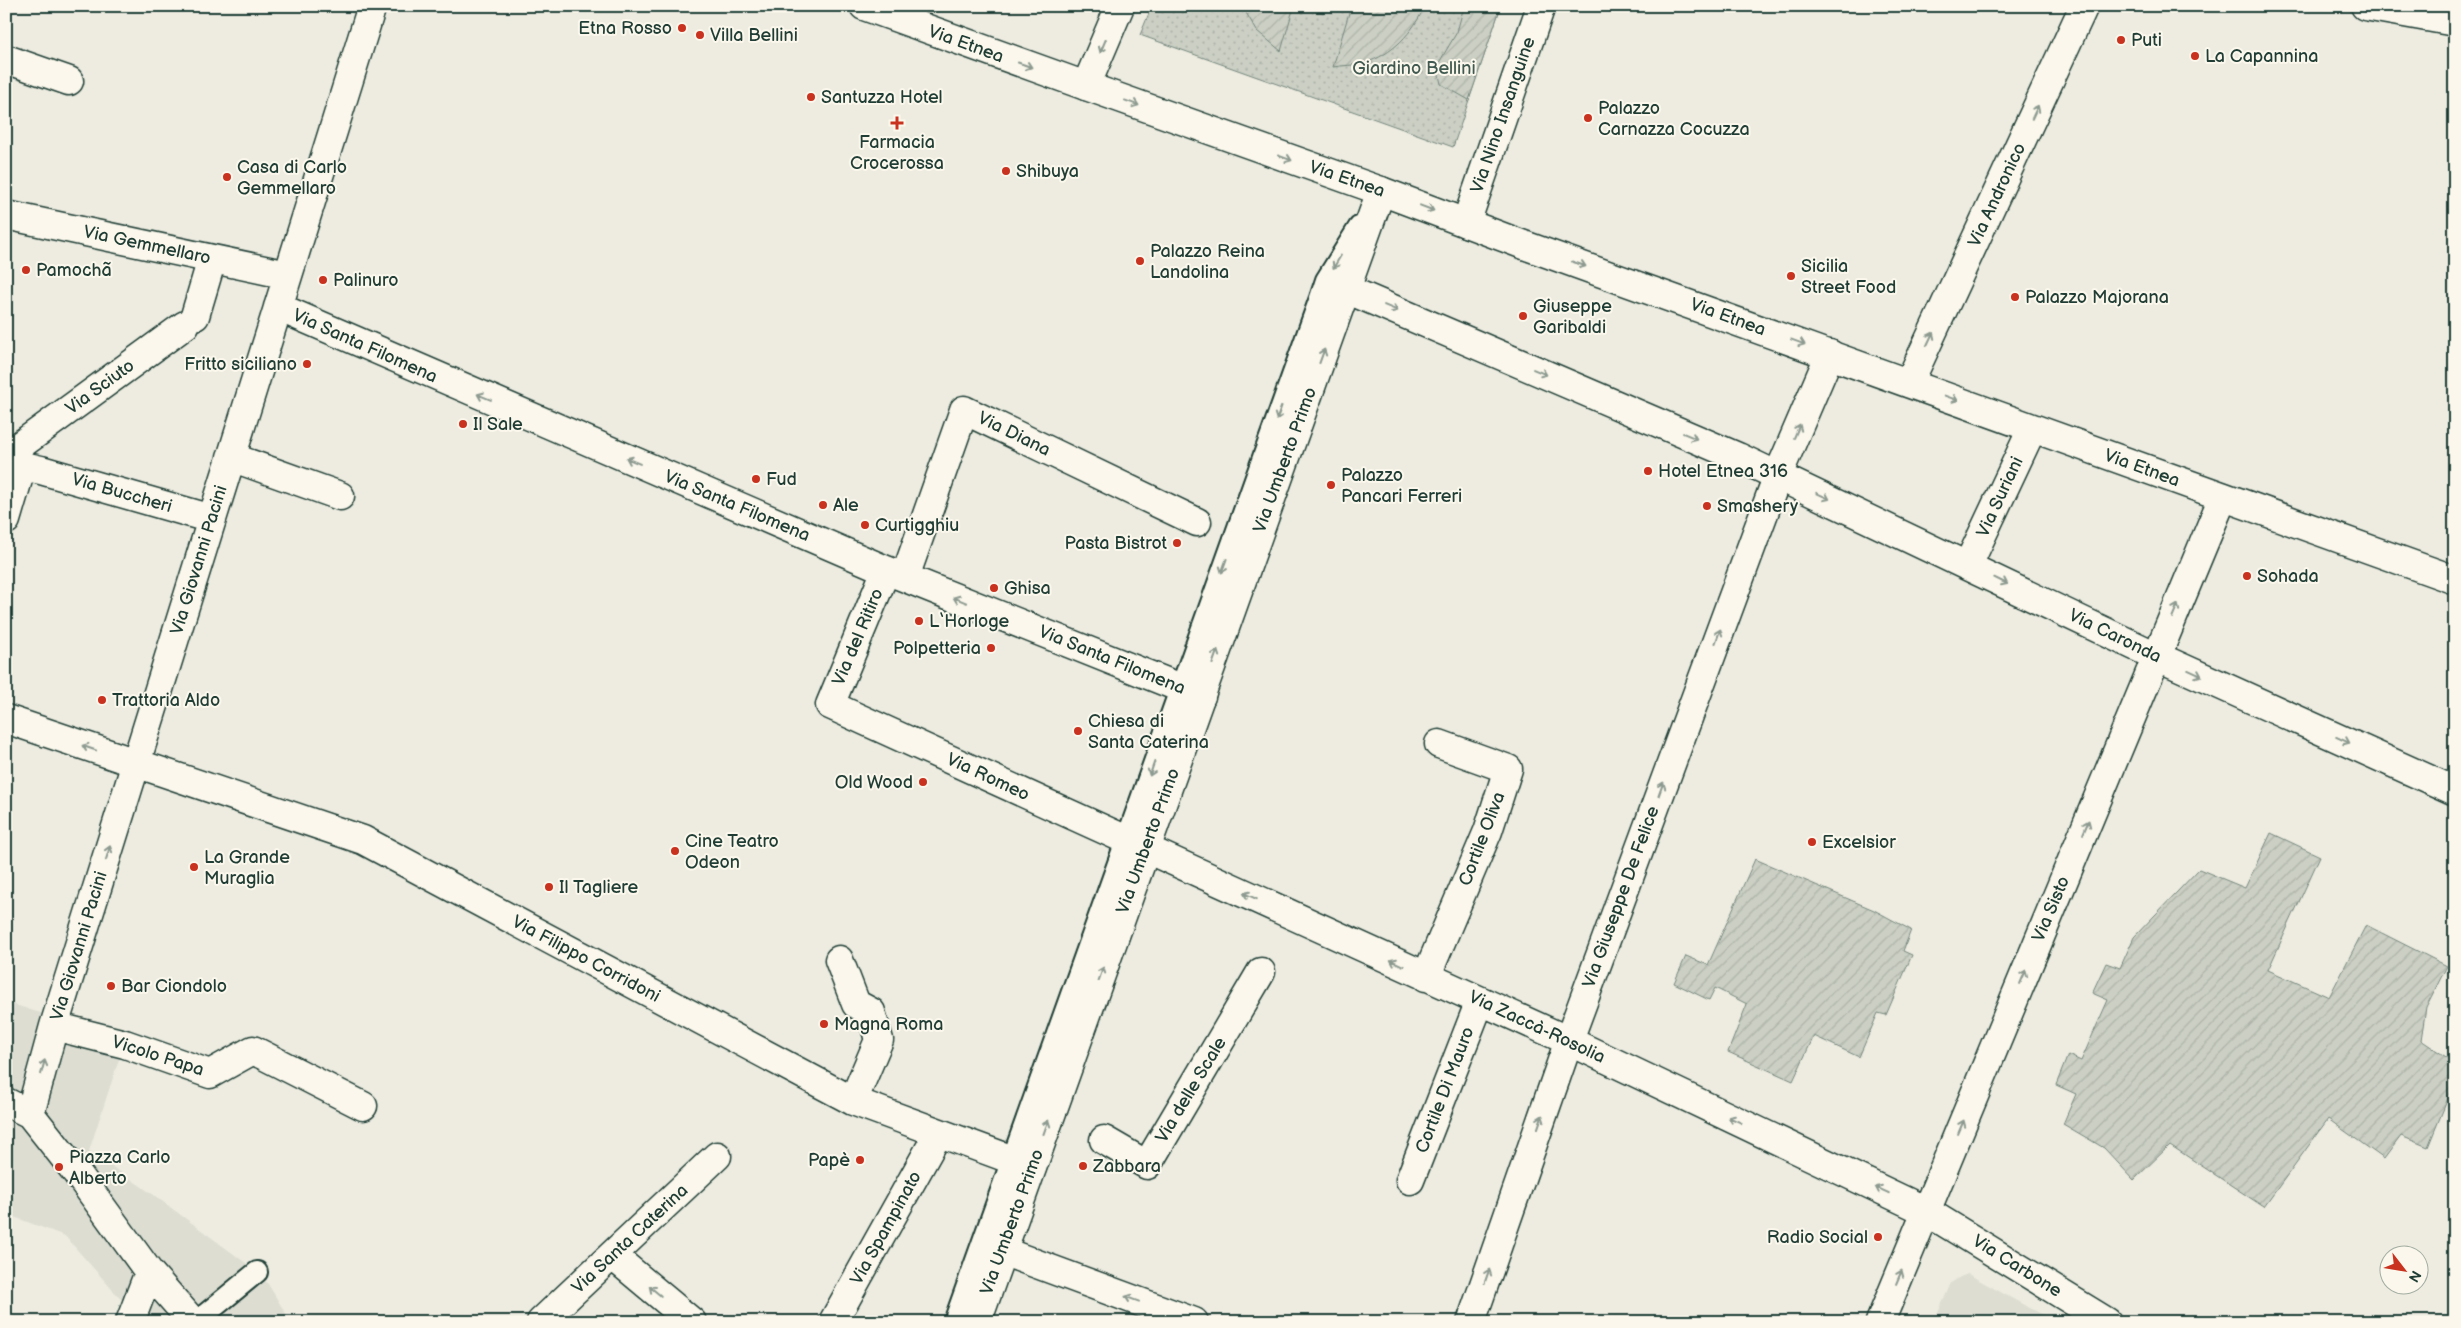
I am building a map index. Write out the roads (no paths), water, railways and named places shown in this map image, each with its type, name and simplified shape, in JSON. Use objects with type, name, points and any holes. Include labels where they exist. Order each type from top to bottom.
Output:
[{"type":"street","name":"Via Giovanni Pacini","points":[[30,1114],[54,1026],[372,6]]},
{"type":"street","name":"Via Etnea","points":[[864,6],[1381,191],[2032,429],[2455,580]]},
{"type":"street","points":[[1086,86],[1120,6]]},
{"type":"street","name":"Via Nino Insanguine","points":[[1466,223],[1541,6]]},
{"type":"street","name":"Via Andronico","points":[[1909,383],[2084,6]]},
{"type":"street","points":[[2365,6],[2455,22]]},
{"type":"street","points":[[6,59],[69,81]]},
{"type":"street","name":"Via Umberto Primo","points":[[977,1322],[1002,1252],[1022,1163],[1190,692],[1346,289],[1381,191]]},
{"type":"street","name":"Via Gemmellaro","points":[[6,216],[288,275]]},
{"type":"street","name":"Via Sciuto","points":[[16,461],[190,320],[212,259]]},
{"type":"street","points":[[1346,289],[1778,476],[1830,354]]},
{"type":"street","name":"Via Santa Filomena","points":[[278,307],[896,574],[1190,692]]},
{"type":"street","name":"Via Diana","points":[[896,574],[964,410],[1197,522]]},
{"type":"street","name":"Via Suriani","points":[[1968,565],[2032,429]]},
{"type":"street","points":[[231,457],[340,496]]},
{"type":"street","points":[[6,520],[16,461]]},
{"type":"street","name":"Via Buccheri","points":[[16,461],[212,519]]},
{"type":"street","name":"Via Caronda","points":[[1778,476],[2156,656],[2455,791]]},
{"type":"street","name":"Via Giuseppe De Felice","points":[[1471,1322],[1569,1041],[1778,476]]},
{"type":"street","name":"Via Sisto","points":[[1880,1322],[2223,497]]},
{"type":"street","name":"Via del Ritiro","points":[[830,704],[896,574]]},
{"type":"street","name":"Via Romeo","points":[[830,704],[1136,844]]},
{"type":"street","name":"Via Filippo Corridoni","points":[[6,719],[363,840],[853,1101],[938,1134],[1022,1163]]},
{"type":"street","name":"Cortile Oliva","points":[[1426,977],[1488,831],[1508,769],[1439,744]]},
{"type":"street","name":"Via Zaccà-Rosolia","points":[[1136,844],[1569,1041],[1926,1210]]},
{"type":"street","points":[[839,960],[856,1004],[871,1012],[879,1040],[853,1101]]},
{"type":"street","name":"Via delle Scale","points":[[1104,1140],[1147,1165],[1260,972]]},
{"type":"street","name":"Cortile Di Mauro","points":[[1410,1180],[1480,1001]]},
{"type":"street","name":"Vicolo Papa","points":[[54,1026],[125,1044],[210,1074],[253,1050],[363,1106]]},
{"type":"street","points":[[6,1102],[30,1114],[80,1177],[150,1272],[194,1322]]},
{"type":"street","name":"Via Spampinato","points":[[833,1322],[938,1134]]},
{"type":"street","name":"Via Santa Caterina","points":[[541,1322],[717,1156]]},
{"type":"street","name":"Via Carbone","points":[[1926,1210],[2107,1322]]},
{"type":"street","points":[[1002,1252],[1194,1322]]},
{"type":"street","points":[[613,1256],[692,1322]]},
{"type":"street","points":[[130,1322],[150,1272]]},
{"type":"lane","points":[[1190,692],[1326,280],[1381,191]]},
{"type":"lane","points":[[954,1322],[1022,1163]]},
{"type":"lane","points":[[194,1322],[257,1272]]},
{"type":"place","name":"Etna Rosso","points":[[682,28]]},
{"type":"place","name":"Villa Bellini","points":[[700,35]]},
{"type":"place","name":"Puti","points":[[2121,40]]},
{"type":"place","name":"La Capannina","points":[[2195,56]]},
{"type":"place","name":"Santuzza Hotel","points":[[811,97]]},
{"type":"place","name":"Palazzo Carnazza Cocuzza","points":[[1588,118]]},
{"type":"place","name":"Farmacia Crocerossa","points":[[897,123]]},
{"type":"place","name":"Shibuya","points":[[1006,171]]},
{"type":"place","name":"Casa di Carlo Gemmellaro","points":[[227,177]]},
{"type":"place","name":"Palazzo Reina Landolina","points":[[1140,261]]},
{"type":"place","name":"Pamochã","points":[[26,270]]},
{"type":"place","name":"Sicilia Street Food","points":[[1791,276]]},
{"type":"place","name":"Palinuro","points":[[323,280]]},
{"type":"place","name":"Palazzo Majorana","points":[[2015,297]]},
{"type":"place","name":"Giuseppe Garibaldi","points":[[1523,316]]},
{"type":"place","name":"Fritto siciliano","points":[[307,364]]},
{"type":"place","name":"Il Sale","points":[[463,424]]},
{"type":"place","name":"Hotel Etnea 316","points":[[1648,471]]},
{"type":"place","name":"Fud","points":[[756,479]]},
{"type":"place","name":"Palazzo Pancari Ferreri","points":[[1331,485]]},
{"type":"place","name":"Ale","points":[[823,505]]},
{"type":"place","name":"Smashery","points":[[1707,506]]},
{"type":"place","name":"Curtigghiu","points":[[865,525]]},
{"type":"place","name":"Pasta Bistrot","points":[[1177,543]]},
{"type":"place","name":"Sohada","points":[[2247,576]]},
{"type":"place","name":"Ghisa","points":[[994,588]]},
{"type":"place","name":"L‘Horloge","points":[[919,621]]},
{"type":"place","name":"Polpetteria","points":[[991,648]]},
{"type":"place","name":"Trattoria Aldo","points":[[102,700]]},
{"type":"place","name":"Chiesa di Santa Caterina","points":[[1078,731]]},
{"type":"place","name":"Old Wood","points":[[923,782]]},
{"type":"place","name":"Excelsior","points":[[1812,842]]},
{"type":"place","name":"Cine Teatro Odeon","points":[[675,851]]},
{"type":"place","name":"La Grande Muraglia","points":[[194,867]]},
{"type":"place","name":"Il Tagliere","points":[[549,887]]},
{"type":"place","name":"Bar Ciondolo","points":[[111,986]]},
{"type":"place","name":"Magna Roma","points":[[824,1024]]},
{"type":"place","name":"Papè","points":[[860,1160]]},
{"type":"place","name":"Zabbara","points":[[1083,1166]]},
{"type":"place","name":"Piazza Carlo Alberto","points":[[59,1167]]},
{"type":"place","name":"Radio Social","points":[[1878,1237]]},
{"type":"park label","name":"Giardino Bellini","points":[[1414,68]]}]
